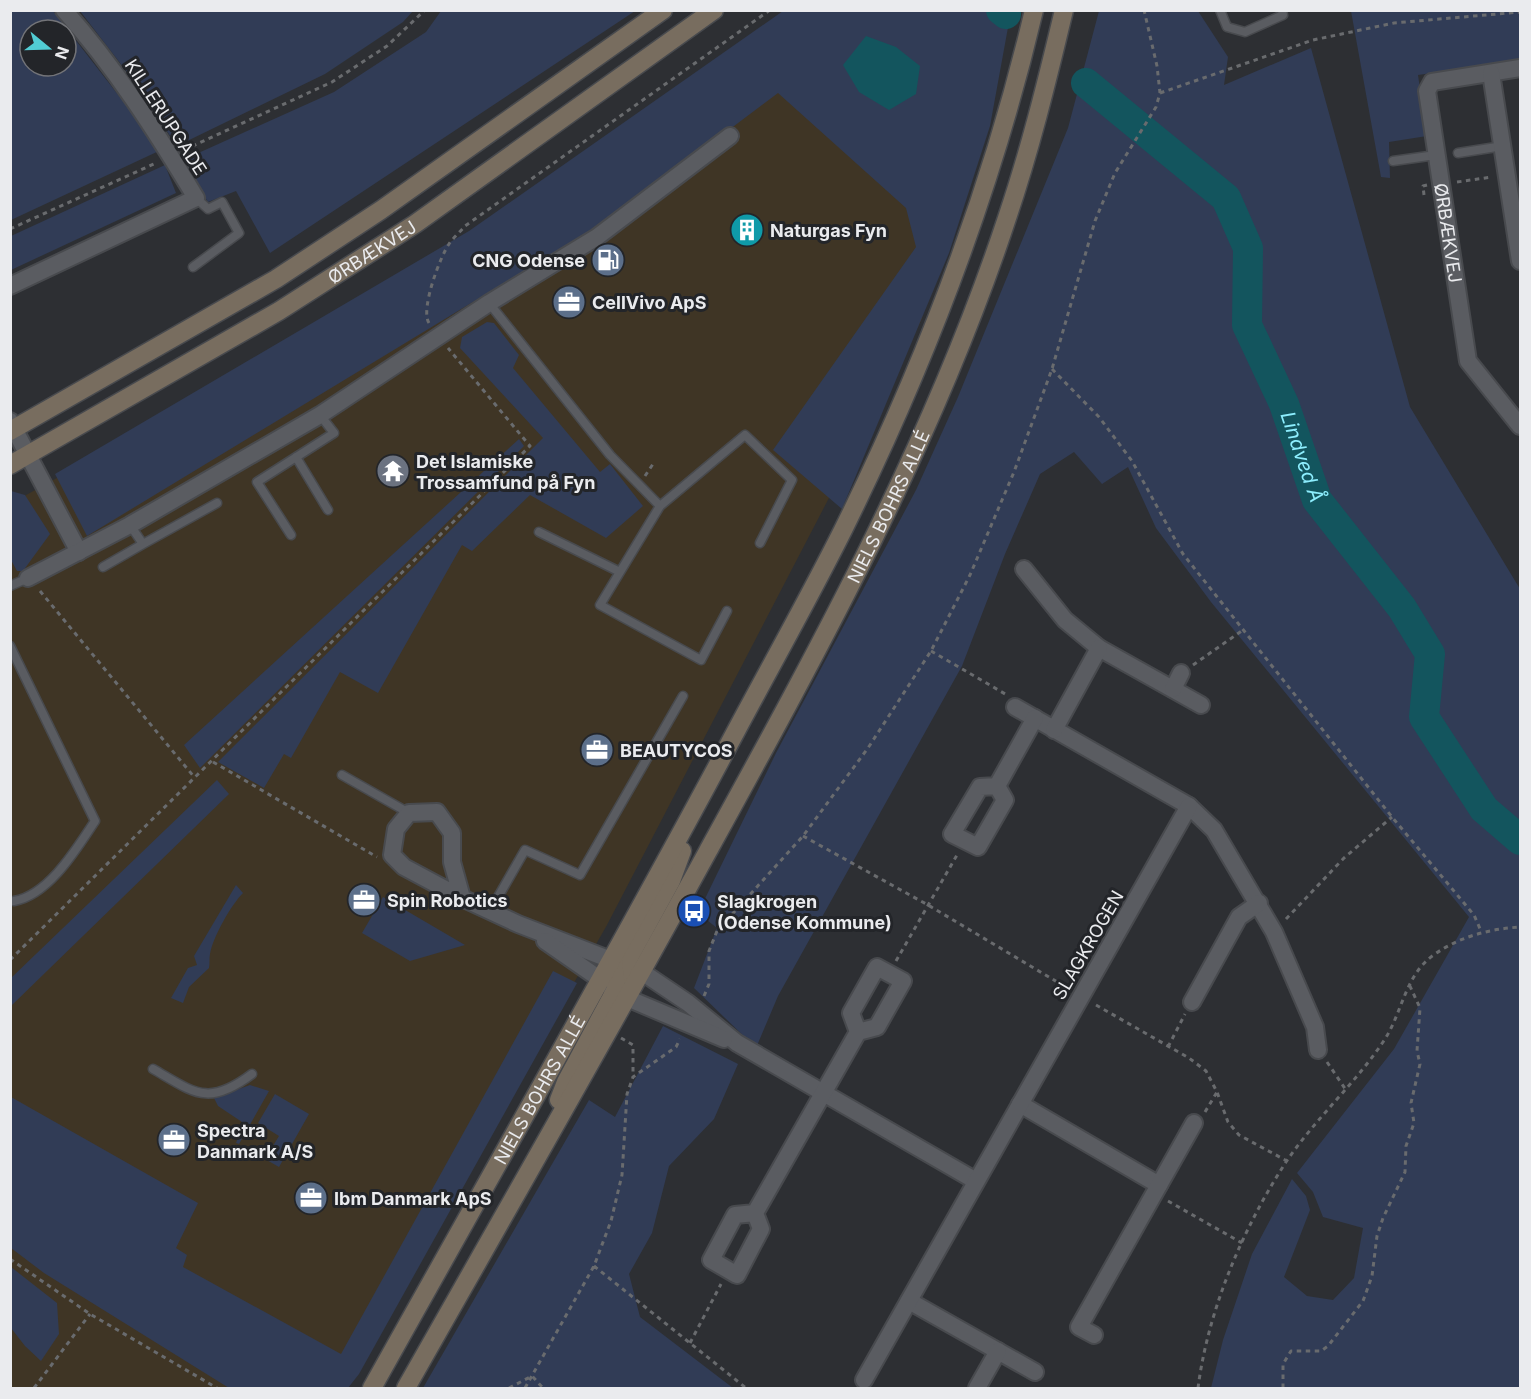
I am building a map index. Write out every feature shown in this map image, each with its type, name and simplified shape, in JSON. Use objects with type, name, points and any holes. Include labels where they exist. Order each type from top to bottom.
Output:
[{"type":"street","name":"KILLERUPGADE","points":[[10,286],[196,198],[171,156],[96,45],[64,10]]},
{"type":"street","name":"ØRBÆKVEJ","points":[[12,427],[276,279],[381,210],[663,10]]},
{"type":"street","name":"ØRBÆKVEJ","points":[[10,465],[279,311],[405,230],[714,10]]},
{"type":"street","name":"NIELS BOHRS ALLÉ","points":[[406,1389],[534,1162],[616,989],[619,962],[700,797],[843,531],[905,394],[990,170],[1034,10]]},
{"type":"street","name":"NIELS BOHRS ALLÉ","points":[[372,1389],[616,989],[642,972],[828,632],[942,387],[1006,223],[1034,136],[1064,10]]},
{"type":"street","name":"ØRBÆKVEJ","points":[[1521,68],[1432,82],[1427,91],[1468,362],[1521,426]]},
{"type":"street","points":[[1491,73],[1521,261]]},
{"type":"street","points":[[28,578],[130,525],[320,415],[489,303],[597,237],[730,136]]},
{"type":"street","points":[[12,427],[29,454],[79,552]]},
{"type":"street","points":[[1024,569],[1065,620],[1099,648],[1201,705]]},
{"type":"street","points":[[1054,730],[1099,648]]},
{"type":"street","points":[[1173,689],[1181,673]]},
{"type":"street","points":[[1015,707],[1189,806],[1214,830],[1274,932],[1315,1027],[1318,1050]]},
{"type":"street","points":[[997,786],[1035,718]]},
{"type":"street","points":[[997,786],[1005,800],[978,848],[952,834],[980,787],[997,786]]},
{"type":"street","name":"SLAGKROGEN","points":[[864,1380],[1189,806]]},
{"type":"street","points":[[462,898],[452,862],[452,833],[437,812],[409,813],[396,829],[393,855],[404,867],[462,898],[518,924],[642,972],[736,1043],[976,1182]]},
{"type":"street","points":[[1192,1002],[1239,917],[1259,903]]},
{"type":"street","points":[[518,924],[616,989],[688,1026],[736,1043]]},
{"type":"street","points":[[616,989],[619,962]]},
{"type":"street","points":[[754,1213],[858,1032],[877,1027],[903,981],[877,967],[851,1012],[858,1032]]},
{"type":"street","points":[[1020,1104],[1159,1185]]},
{"type":"street","points":[[1094,1335],[1080,1327],[1194,1123]]},
{"type":"street","points":[[754,1213],[761,1229],[736,1275],[711,1260],[735,1215],[754,1213]]},
{"type":"street","points":[[909,1301],[1035,1372]]},
{"type":"street","points":[[977,1389],[998,1351]]},
{"type":"lane","points":[[1220,10],[1227,27],[1245,32],[1283,15],[1282,10]]},
{"type":"lane","points":[[1458,153],[1503,146]]},
{"type":"lane","points":[[1393,160],[1436,155]]},
{"type":"lane","points":[[193,267],[239,233],[222,202],[208,209],[196,198]]},
{"type":"lane","points":[[489,303],[610,455],[660,506]]},
{"type":"lane","points":[[291,535],[257,482],[334,434],[320,415]]},
{"type":"lane","points":[[727,611],[701,660],[600,605],[618,571],[660,506],[745,435],[792,480],[760,543]]},
{"type":"lane","points":[[296,457],[328,510]]},
{"type":"lane","points":[[104,567],[217,503]]},
{"type":"lane","points":[[130,525],[143,544]]},
{"type":"lane","points":[[539,532],[618,571]]},
{"type":"lane","points":[[10,586],[28,578]]},
{"type":"lane","points":[[10,646],[95,821],[64,868],[23,900],[14,901]]},
{"type":"lane","points":[[490,911],[525,850],[580,875],[683,696]]},
{"type":"lane","points":[[342,775],[409,813]]},
{"type":"lane","points":[[153,1069],[196,1094],[225,1089],[252,1074]]},
{"type":"path","points":[[10,229],[333,82],[387,46],[425,10]]},
{"type":"path","points":[[10,960],[213,762],[530,446],[426,320],[426,303],[448,245],[465,226],[770,10]]},
{"type":"path","points":[[696,1011],[709,984],[709,951],[717,931],[803,836],[868,748],[931,651],[970,575],[1014,472],[1052,369],[1095,221],[1115,173],[1150,118],[1160,93],[1157,66],[1143,10]]},
{"type":"path","points":[[1160,93],[1314,40],[1394,23],[1521,12]]},
{"type":"path","points":[[1424,195],[1423,186],[1507,174]]},
{"type":"path","points":[[1052,369],[1099,417],[1132,460],[1183,554],[1392,817],[1474,915],[1480,931]]},
{"type":"path","points":[[638,483],[655,461]]},
{"type":"path","points":[[28,578],[195,778]]},
{"type":"path","points":[[1181,673],[1243,630]]},
{"type":"path","points":[[931,651],[1016,699],[1015,707]]},
{"type":"path","points":[[213,762],[380,859]]},
{"type":"path","points":[[1274,932],[1344,858],[1392,817]]},
{"type":"path","points":[[803,836],[928,905],[1190,1058],[1206,1071],[1228,1122],[1239,1135],[1287,1161]]},
{"type":"path","points":[[889,973],[965,841]]},
{"type":"path","points":[[1198,1389],[1210,1328],[1242,1244],[1287,1161],[1387,1037],[1409,984],[1420,968],[1436,954],[1480,931],[1521,927]]},
{"type":"path","points":[[1283,1389],[1286,1356],[1296,1349],[1321,1351],[1328,1346],[1363,1301],[1372,1276],[1377,1236],[1405,1172],[1406,1146],[1414,1123],[1411,1103],[1420,1064],[1417,1051],[1420,1008],[1409,984]]},
{"type":"path","points":[[1168,1047],[1192,1002]]},
{"type":"path","points":[[633,1077],[675,1047],[688,1026]]},
{"type":"path","points":[[525,1389],[594,1266],[611,1221],[622,1175],[627,1094],[633,1077],[633,1045],[616,1034]]},
{"type":"path","points":[[1318,1050],[1346,1090]]},
{"type":"path","points":[[1194,1123],[1198,1122],[1217,1092]]},
{"type":"path","points":[[1159,1185],[1168,1201],[1242,1244]]},
{"type":"path","points":[[10,1259],[90,1314],[217,1389]]},
{"type":"path","points":[[594,1266],[746,1389]]},
{"type":"path","points":[[690,1343],[729,1270]]},
{"type":"path","points":[[34,1389],[90,1314]]},
{"type":"path","points":[[509,1389],[532,1376]]},
{"type":"path","points":[[532,1376],[543,1389]]},
{"type":"shaded area","points":[[10,11],[53,11],[58,18],[18,18],[18,78],[78,78],[78,43],[161,150],[11,220]]},
{"type":"shaded area","points":[[80,11],[413,11],[403,22],[325,74],[181,144],[172,139],[140,89]]},
{"type":"shaded area","points":[[441,11],[635,11],[270,253],[236,191],[208,202],[186,169],[185,159],[334,92],[426,32]]},
{"type":"shaded area","points":[[783,11],[1011,11],[990,126],[949,253],[842,509],[773,450],[916,247],[906,208],[778,93],[613,217],[87,536],[55,474],[469,231]]},
{"type":"shaded area","points":[[1099,11],[1198,11],[1228,57],[1224,85],[1311,48],[1410,407],[1520,589],[1520,1388],[1211,1388],[1223,1340],[1252,1254],[1292,1179],[1306,1196],[1310,1210],[1284,1277],[1307,1296],[1333,1300],[1354,1278],[1363,1228],[1323,1217],[1313,1192],[1297,1173],[1394,1049],[1469,917],[1211,602],[1156,528],[1128,467],[1102,484],[1074,452],[1040,474],[1005,554],[962,666],[778,996],[756,1048],[694,988],[717,928],[698,913],[776,753],[916,490],[958,397],[1068,128]]},
{"type":"shaded area","points":[[1351,11],[1520,11],[1520,60],[1418,75],[1427,136],[1389,142],[1390,178],[1381,177]]},
{"type":"shaded area","points":[[866,36],[896,47],[920,66],[916,94],[889,110],[859,92],[843,65]]},
{"type":"shaded area","points":[[778,78],[940,218],[922,319],[607,925],[343,1388],[11,1388],[10,504]]},
{"type":"shaded area","points":[[165,165],[176,193],[11,270],[11,236]]},
{"type":"shaded area","points":[[487,322],[494,323],[519,355],[513,368],[600,472],[610,464],[643,506],[606,538],[530,495],[472,551],[462,545],[378,693],[340,672],[291,758],[284,754],[264,788],[218,762],[543,438],[460,348],[462,337]]},
{"type":"shaded area","points":[[519,439],[524,446],[200,768],[184,745]]},
{"type":"shaded area","points":[[11,491],[25,495],[50,534],[23,571],[17,571],[11,560]]},
{"type":"shaded area","points":[[217,780],[229,794],[11,1006],[11,978]]},
{"type":"shaded area","points":[[236,885],[243,893],[233,905],[219,930],[212,947],[209,968],[189,987],[183,1003],[171,998],[188,968],[197,965],[194,956]]},
{"type":"shaded area","points":[[383,897],[465,945],[410,961],[362,933]]},
{"type":"shaded area","points":[[553,971],[577,983],[359,1374],[348,1388],[229,1388],[44,1273],[11,1248],[11,1097],[198,1203],[176,1248],[187,1255],[183,1267],[341,1354]]},
{"type":"shaded area","points":[[663,1026],[738,1064],[714,1119],[669,1166],[652,1233],[629,1274],[640,1317],[733,1388],[423,1388],[589,1100],[615,1117]]},
{"type":"shaded area","points":[[250,1085],[269,1091],[239,1144],[236,1143],[242,1122],[218,1106],[214,1098]]},
{"type":"shaded area","points":[[275,1094],[309,1114],[279,1167],[265,1159],[279,1136],[258,1123]]},
{"type":"shaded area","points":[[11,1267],[57,1303],[59,1334],[41,1361],[11,1328]]},
{"type":"waterway","name":"Lindved Å","points":[[1001,10],[1006,14]]},
{"type":"waterway","name":"Lindved Å","points":[[1086,83],[1226,198],[1248,248],[1247,325],[1284,404],[1317,500],[1402,608],[1430,654],[1424,717],[1484,809],[1520,840]]},
{"type":"place","name":"Naturgas Fyn","points":[[747,230]]},
{"type":"place","name":"CNG Odense","points":[[608,260]]},
{"type":"place","name":"CellVivo ApS","points":[[569,302]]},
{"type":"place","name":"Det Islamiske Trossamfund på Fyn","points":[[393,471]]},
{"type":"place","name":"BEAUTYCOS","points":[[597,750]]},
{"type":"place","name":"Spin Robotics","points":[[364,900]]},
{"type":"place","name":"Slagkrogen (Odense Kommune)","points":[[694,911]]},
{"type":"place","name":"Spectra Danmark A/S","points":[[174,1140]]},
{"type":"place","name":"Ibm Danmark ApS","points":[[311,1198]]}]
